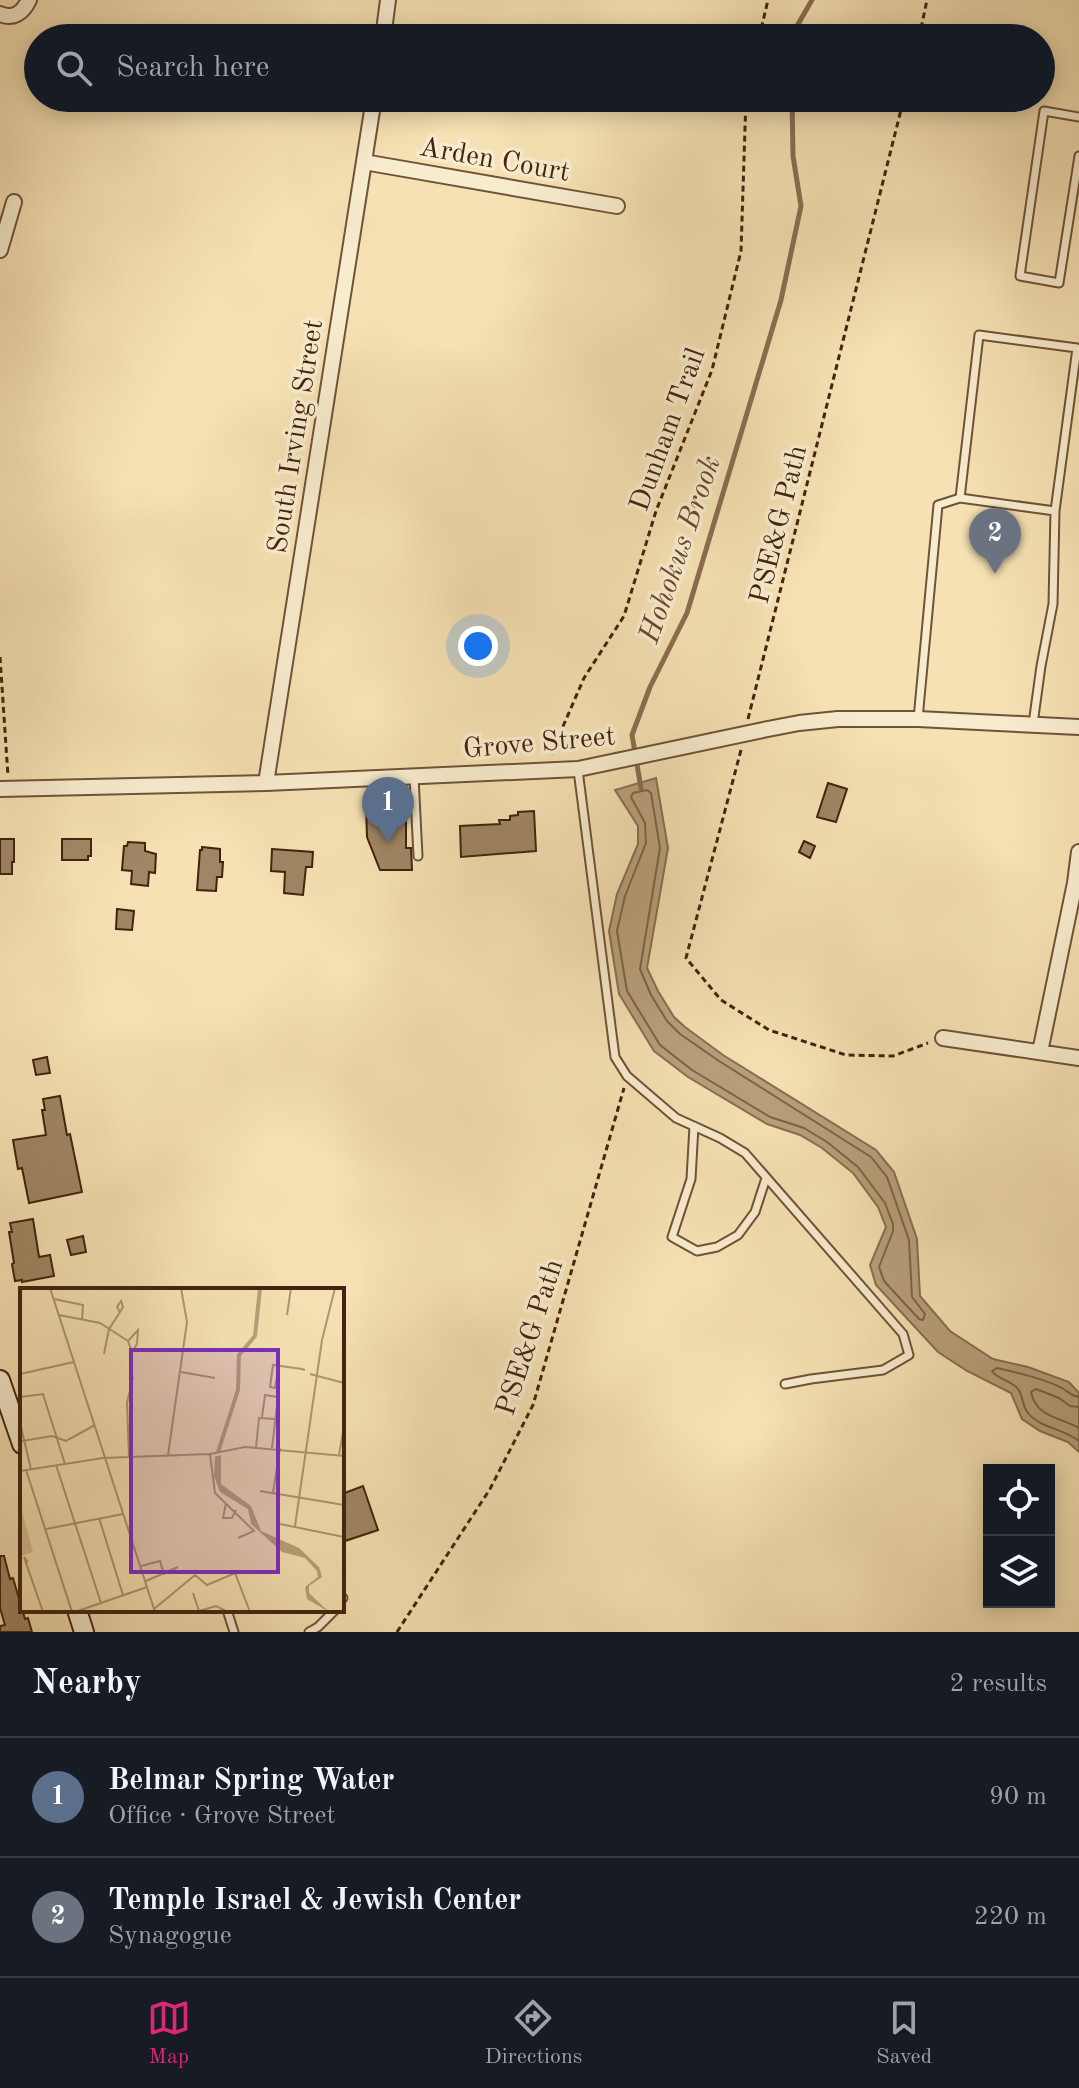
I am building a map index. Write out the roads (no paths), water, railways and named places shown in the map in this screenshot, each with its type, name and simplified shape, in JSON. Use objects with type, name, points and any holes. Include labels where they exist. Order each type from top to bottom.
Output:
[{"type":"main road","points":[[0,1380],[20,1438]]},
{"type":"main road","points":[[78,1612],[84,1632]]},
{"type":"street","points":[[0,14],[12,17],[20,13],[29,0]]},
{"type":"street","points":[[385,24],[388,0]]},
{"type":"street","name":"South Irving Street","points":[[266,783],[372,112]]},
{"type":"street","name":"Arden Court","points":[[364,162],[617,206]]},
{"type":"street","points":[[0,250],[14,202]]},
{"type":"street","name":"Grove Street","points":[[4,783],[266,783],[578,769],[745,733],[838,719],[918,719],[1079,727]]},
{"type":"street","points":[[1040,1052],[1079,852]]},
{"type":"street","points":[[943,1038],[1079,1058]]},
{"type":"lane","points":[[1044,112],[1020,276],[1059,283],[1079,156]]},
{"type":"lane","points":[[1050,112],[1079,117]]},
{"type":"lane","points":[[960,498],[979,335],[1077,348],[1055,511],[1053,604],[1033,724]]},
{"type":"lane","points":[[918,719],[938,505],[960,498],[1055,511]]},
{"type":"lane","points":[[578,769],[615,1057],[627,1076],[676,1118],[745,1153],[903,1334],[909,1355],[883,1370],[785,1384]]},
{"type":"lane","points":[[414,777],[418,856]]},
{"type":"lane","points":[[694,1126],[691,1179],[672,1237],[697,1251],[717,1247],[738,1235],[755,1212],[766,1178]]},
{"type":"lane","points":[[228,1612],[234,1632]]},
{"type":"lane","points":[[309,1632],[333,1612]]},
{"type":"water","points":[[656,778],[668,848],[647,968],[674,1017],[723,1055],[876,1150],[894,1172],[917,1239],[920,1296],[950,1331],[993,1359],[1028,1367],[1069,1382],[1079,1393],[1079,1452],[1068,1442],[1040,1431],[1022,1419],[1011,1393],[938,1352],[876,1285],[870,1265],[886,1227],[878,1207],[853,1173],[822,1148],[800,1135],[767,1124],[688,1077],[654,1051],[619,994],[609,931],[617,894],[638,844],[638,826],[615,790]]},
{"type":"waterway","name":"Hohokus Brook","points":[[798,24],[812,0]]},
{"type":"waterway","name":"Hohokus Brook","points":[[641,788],[632,735],[650,687],[687,613],[781,300],[801,206],[793,156],[792,112]]},
{"type":"place","name":"Temple Israel & Jewish Center","points":[[995,574]]},
{"type":"place","name":"Belmar Spring Water","points":[[388,843]]}]
